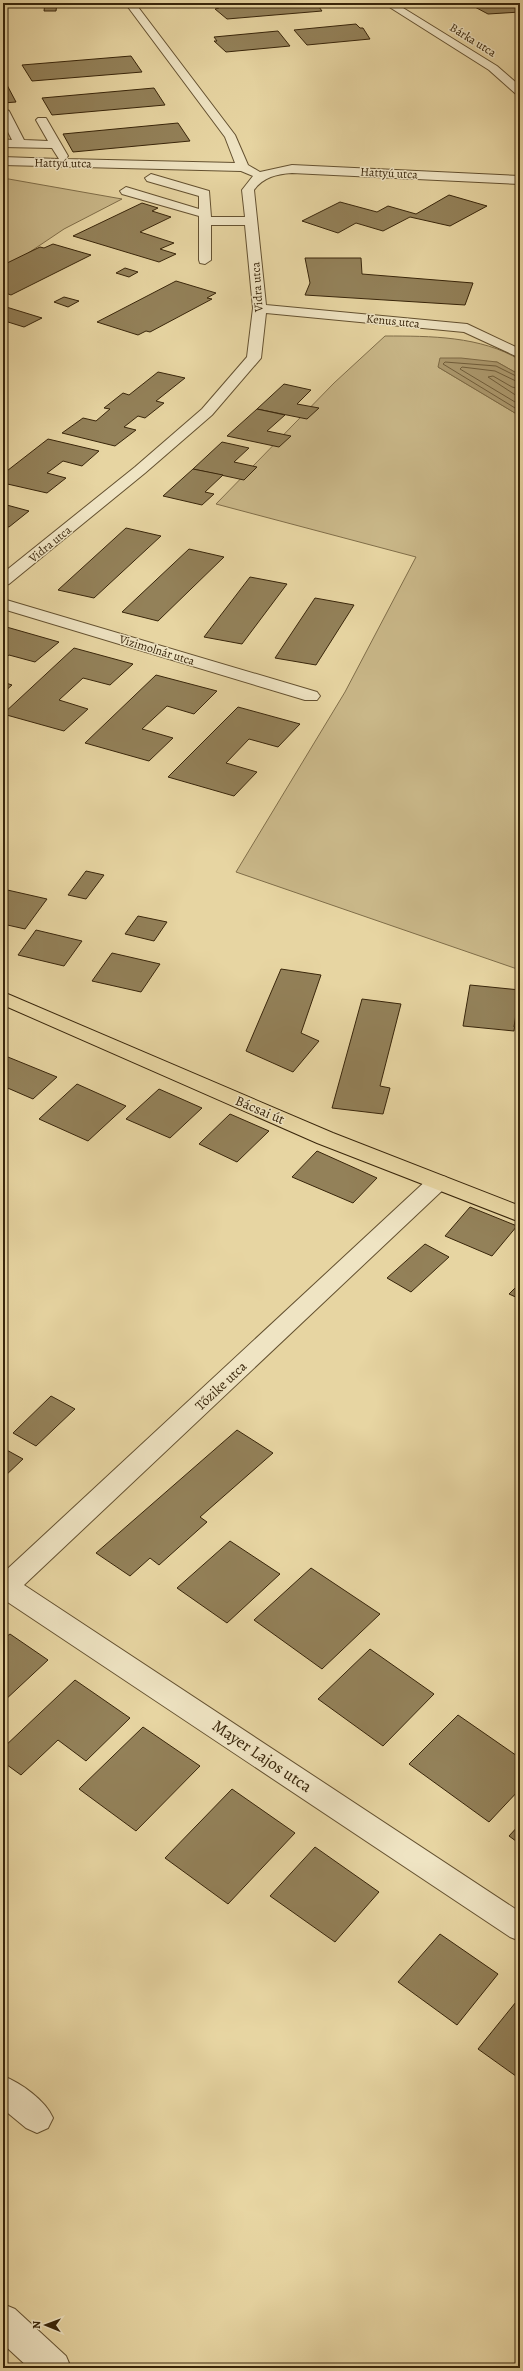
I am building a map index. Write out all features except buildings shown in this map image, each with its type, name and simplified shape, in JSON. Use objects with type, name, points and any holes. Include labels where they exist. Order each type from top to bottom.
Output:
[{"type":"main road","name":"Bácsai út","points":[[3,998],[325,1138],[520,1214]]},
{"type":"street","points":[[130,3],[231,137],[243,167],[260,176]]},
{"type":"street","name":"Bárka utca","points":[[388,3],[493,68],[520,92]]},
{"type":"street","points":[[3,111],[20,144]]},
{"type":"street","points":[[42,120],[65,163]]},
{"type":"street","points":[[3,143],[56,145]]},
{"type":"street","name":"Hattyú utca","points":[[3,161],[243,167]]},
{"type":"street","name":"Hattyú utca","points":[[260,176],[276,171],[292,169],[520,180]]},
{"type":"street","name":"Vidra utca","points":[[3,582],[140,470],[206,412],[254,358],[260,308],[248,190],[252,181],[260,176]]},
{"type":"street","points":[[151,178],[205,194],[205,260]]},
{"type":"street","points":[[126,191],[204,218],[251,221]]},
{"type":"street","name":"Kenus utca","points":[[260,308],[467,328],[520,354]]},
{"type":"street","name":"Vizimolnár utca","points":[[3,604],[311,696]]},
{"type":"street","name":"Tőzike utca","points":[[4,1587],[438,1182]]},
{"type":"street","name":"Mayer Lajos utca","points":[[4,1587],[520,1928]]},
{"type":"street","points":[[3,2090],[37,2118]]},
{"type":"street","points":[[3,2321],[54,2368]]},
{"type":"shaded area","points":[[3,178],[122,199],[64,229],[3,270]]},
{"type":"shaded area","points":[[385,336],[437,337],[472,342],[505,352],[520,360],[520,375],[497,362],[438,367],[520,416],[520,970],[236,872],[345,692],[416,557],[216,504],[334,383]]},
{"type":"water","points":[[440,358],[461,358],[497,362],[520,375],[520,416],[438,367]]}]
